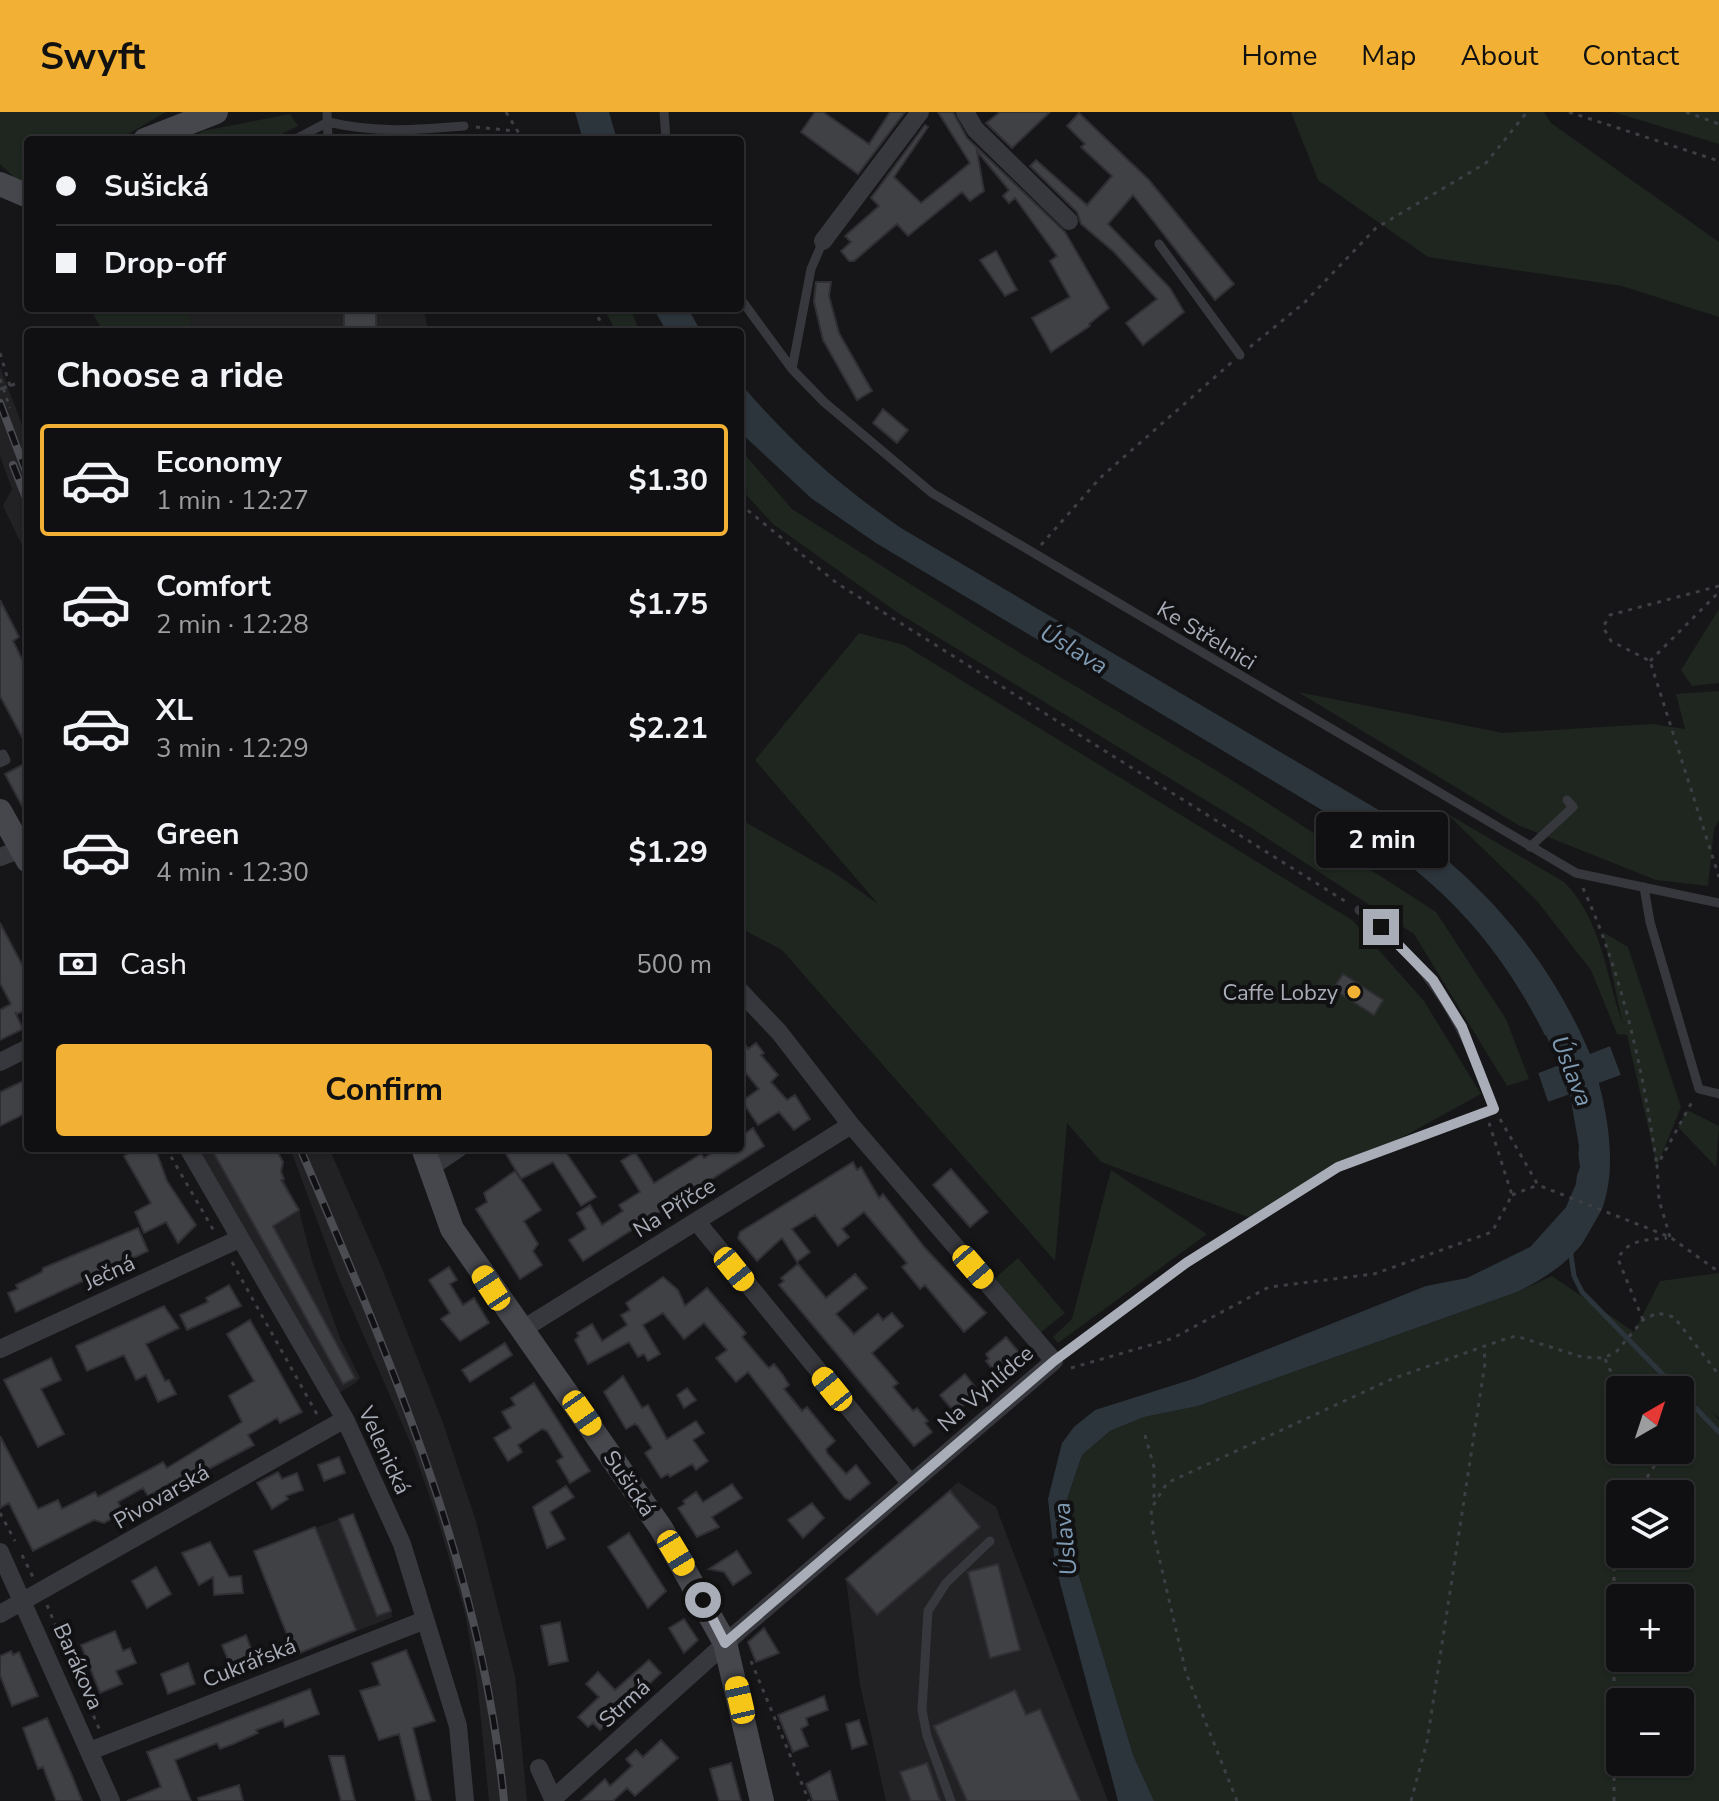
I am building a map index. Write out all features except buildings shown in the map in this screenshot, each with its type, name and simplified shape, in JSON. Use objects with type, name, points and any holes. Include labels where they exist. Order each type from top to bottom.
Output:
[{"type":"street","points":[[155,136],[216,112]]},
{"type":"street","points":[[823,241],[920,112]]},
{"type":"street","points":[[965,112],[975,129],[1069,221]]},
{"type":"street","points":[[0,184],[24,194]]},
{"type":"street","points":[[0,811],[16,856]]},
{"type":"street","name":"Na Vyhlídce","points":[[725,1643],[1049,1366],[851,1125],[779,1032],[744,995]]},
{"type":"street","points":[[0,1062],[24,1050]]},
{"type":"street","name":"Na Příčce","points":[[523,1329],[851,1125]]},
{"type":"street","name":"Velenická","points":[[190,1152],[231,1242],[345,1419],[402,1544],[458,1726],[465,1801]]},
{"type":"street","points":[[427,1158],[446,1152]]},
{"type":"street","name":"Sušická","points":[[427,1158],[452,1229],[661,1528],[725,1643],[762,1801]]},
{"type":"street","points":[[697,1222],[911,1484]]},
{"type":"street","name":"Ječná","points":[[0,1349],[231,1242]]},
{"type":"street","name":"Pivovarská","points":[[0,1614],[345,1419]]},
{"type":"street","name":"Barákova","points":[[0,1552],[33,1596],[98,1748],[111,1801]]},
{"type":"street","name":"Cukrářská","points":[[98,1748],[425,1620]]},
{"type":"street","name":"Strmá","points":[[539,1768],[554,1799],[725,1643]]},
{"type":"lane","points":[[664,112],[666,136]]},
{"type":"lane","points":[[300,136],[328,117],[365,131],[464,126]]},
{"type":"lane","points":[[792,369],[811,269],[823,241]]},
{"type":"lane","points":[[1159,244],[1240,355]]},
{"type":"lane","name":"Ke Střelnici","points":[[744,303],[792,369],[859,434],[932,493],[1576,873],[1719,903]]},
{"type":"lane","points":[[1530,847],[1573,807],[1567,800]]},
{"type":"lane","points":[[1644,887],[1650,922],[1699,1089],[1719,1094]]},
{"type":"lane","points":[[1049,1366],[1186,1263],[1338,1167],[1490,1110],[1462,1027],[1433,980],[1381,927],[1359,910]]},
{"type":"lane","points":[[951,1801],[927,1736],[922,1710],[928,1611],[946,1583],[990,1541]]},
{"type":"path","points":[[506,112],[519,136]]},
{"type":"path","points":[[1033,554],[1100,478],[1304,303],[1376,228],[1486,163],[1498,152],[1517,120],[1527,112]]},
{"type":"path","points":[[1569,112],[1719,161]]},
{"type":"path","points":[[1686,112],[1719,124]]},
{"type":"path","points":[[464,126],[515,131]]},
{"type":"path","points":[[0,353],[13,385],[2,388]]},
{"type":"path","points":[[0,379],[10,408]]},
{"type":"path","points":[[744,507],[838,584],[1359,910]]},
{"type":"path","points":[[1719,586],[1610,615],[1603,627],[1611,641],[1650,661],[1657,690],[1684,759],[1719,877]]},
{"type":"path","points":[[1650,661],[1719,592]]},
{"type":"path","points":[[1576,873],[1608,944],[1646,1096],[1659,1200],[1670,1237]]},
{"type":"path","points":[[1657,1166],[1699,1089]]},
{"type":"path","points":[[1490,1110],[1538,1185],[1670,1237],[1719,1272]]},
{"type":"path","points":[[1490,1110],[1512,1195]]},
{"type":"path","points":[[169,1152],[231,1242],[326,1430]]},
{"type":"path","points":[[1049,1366],[1083,1367],[1171,1339],[1269,1287],[1374,1274],[1492,1232],[1512,1195],[1538,1185]]},
{"type":"path","points":[[1643,1320],[1618,1259],[1630,1244],[1670,1237]]},
{"type":"path","points":[[1154,1499],[1167,1483],[1392,1379],[1516,1336],[1582,1357],[1604,1358],[1620,1346],[1643,1320],[1657,1313],[1674,1317],[1719,1375]]},
{"type":"path","points":[[1411,1801],[1427,1742],[1485,1363],[1484,1346]]},
{"type":"path","points":[[1604,1358],[1613,1376]]},
{"type":"path","points":[[1145,1435],[1154,1467],[1153,1531],[1186,1673],[1237,1801]]},
{"type":"path","points":[[0,1513],[98,1748]]},
{"type":"path","points":[[1614,1568],[1614,1801]]},
{"type":"path","points":[[751,1661],[809,1801]]},
{"type":"shaded area","points":[[0,112],[166,112],[125,136],[24,136],[24,181],[17,180],[0,164]]},
{"type":"shaded area","points":[[1291,112],[1544,112],[1551,123],[1719,242],[1719,317],[1622,286],[1428,257],[1318,180]]},
{"type":"shaded area","points":[[1613,112],[1719,112],[1719,144]]},
{"type":"shaded area","points":[[290,114],[298,126],[277,136],[193,136],[203,131]]},
{"type":"shaded area","points":[[92,312],[188,312],[192,328],[102,328]]},
{"type":"shaded area","points":[[188,312],[425,312],[427,328],[192,328]]},
{"type":"shaded area","points":[[606,312],[632,312],[638,328],[614,328]]},
{"type":"shaded area","points":[[0,367],[24,430],[24,550],[3,506],[12,489],[0,456]]},
{"type":"shaded area","points":[[744,454],[792,509],[997,639],[1227,777],[1436,912],[1506,1019],[1529,1079],[1507,1086],[1414,934],[1253,829],[898,613],[773,524],[744,492]]},
{"type":"shaded area","points":[[1719,609],[1719,683],[1692,686],[1681,670]]},
{"type":"shaded area","points":[[859,633],[904,645],[1352,920],[1424,1001],[1481,1094],[1253,1219],[1101,1162],[1067,1123],[1055,1261],[782,950],[744,930],[744,821],[836,874],[878,904],[755,760]]},
{"type":"shaded area","points":[[1719,691],[1719,820],[1714,829],[1708,886],[1656,880],[1520,826],[1298,692],[1503,733],[1652,724],[1685,729],[1676,694]]},
{"type":"shaded area","points":[[1446,813],[1564,882],[1577,897],[1595,931],[1623,1025],[1603,932],[1628,947],[1681,1107],[1657,1166],[1627,1035],[1617,1034],[1591,970],[1537,901]]},
{"type":"shaded area","points":[[1687,1110],[1719,1126],[1716,1167],[1678,1127]]},
{"type":"shaded area","points":[[190,1152],[277,1152],[283,1162],[277,1166],[299,1210],[312,1261],[340,1338],[360,1378],[332,1397]]},
{"type":"shaded area","points":[[291,1152],[331,1152],[381,1266],[443,1423],[475,1518],[515,1676],[527,1801],[489,1801],[477,1680],[464,1609],[437,1517],[411,1444],[339,1279]]},
{"type":"shaded area","points":[[1111,1170],[1207,1234],[1058,1343],[1053,1337],[1072,1319]]},
{"type":"shaded area","points":[[1018,1258],[1065,1313],[1040,1333],[994,1279]]},
{"type":"shaded area","points":[[1719,1273],[1719,1418],[1712,1412],[1719,1420],[1719,1801],[1154,1801],[1133,1755],[1076,1566],[1066,1502],[1082,1455],[1110,1431],[1144,1417],[1198,1406],[1517,1292],[1552,1276],[1634,1332],[1660,1281]]},
{"type":"shaded area","points":[[958,1482],[996,1507],[1108,1801],[886,1801],[860,1685],[846,1580]]},
{"type":"shaded area","points":[[353,1514],[393,1617],[295,1655],[254,1551]]},
{"type":"water","points":[[575,112],[609,112],[616,136],[582,136]]},
{"type":"water","points":[[655,312],[690,312],[699,328],[665,328]]},
{"type":"water","name":"Úslava","points":[[744,387],[816,461],[901,528],[1404,825],[1435,849],[1512,926],[1554,985],[1590,1053],[1610,1046],[1621,1075],[1599,1083],[1610,1150],[1609,1179],[1603,1206],[1591,1231],[1574,1253],[1549,1274],[1517,1292],[1198,1406],[1144,1417],[1110,1431],[1082,1455],[1066,1502],[1076,1566],[1133,1755],[1154,1801],[1118,1801],[1055,1564],[1048,1499],[1062,1443],[1074,1427],[1095,1410],[1193,1379],[1426,1286],[1467,1278],[1530,1247],[1566,1207],[1576,1184],[1579,1146],[1570,1095],[1548,1102],[1538,1073],[1559,1065],[1527,1002],[1469,921],[1420,874],[1392,852],[876,543],[811,498],[744,436]]},
{"type":"pier","points":[[1579,1020],[1592,1049],[1613,1044],[1625,1076],[1604,1085],[1617,1150],[1612,1196],[1600,1221],[1575,1256],[1604,1206],[1612,1173],[1608,1118],[1599,1083],[1621,1075],[1610,1046],[1590,1054],[1576,1021]]},
{"type":"pier","points":[[1546,1035],[1559,1065],[1538,1073],[1548,1102],[1570,1094],[1580,1167],[1566,1207],[1530,1247],[1528,1244],[1562,1205],[1576,1166],[1567,1100],[1546,1105],[1534,1074],[1536,1069],[1554,1063],[1542,1037]]},
{"type":"waterway","points":[[1570,1248],[1574,1276],[1582,1292],[1664,1376]]},
{"type":"waterway","points":[[1694,1406],[1719,1432]]},
{"type":"railway","points":[[0,403],[24,466]]},
{"type":"railway","points":[[13,465],[24,493]]},
{"type":"railway","points":[[302,1152],[398,1387],[454,1548],[476,1631],[493,1715],[504,1801]]},
{"type":"place","name":"Caffe Lobzy","points":[[1354,992]]},
{"type":"route","points":[[703,1600],[725,1643],[1054,1361],[1186,1263],[1338,1167],[1494,1109],[1462,1027],[1433,980],[1381,927]]}]
